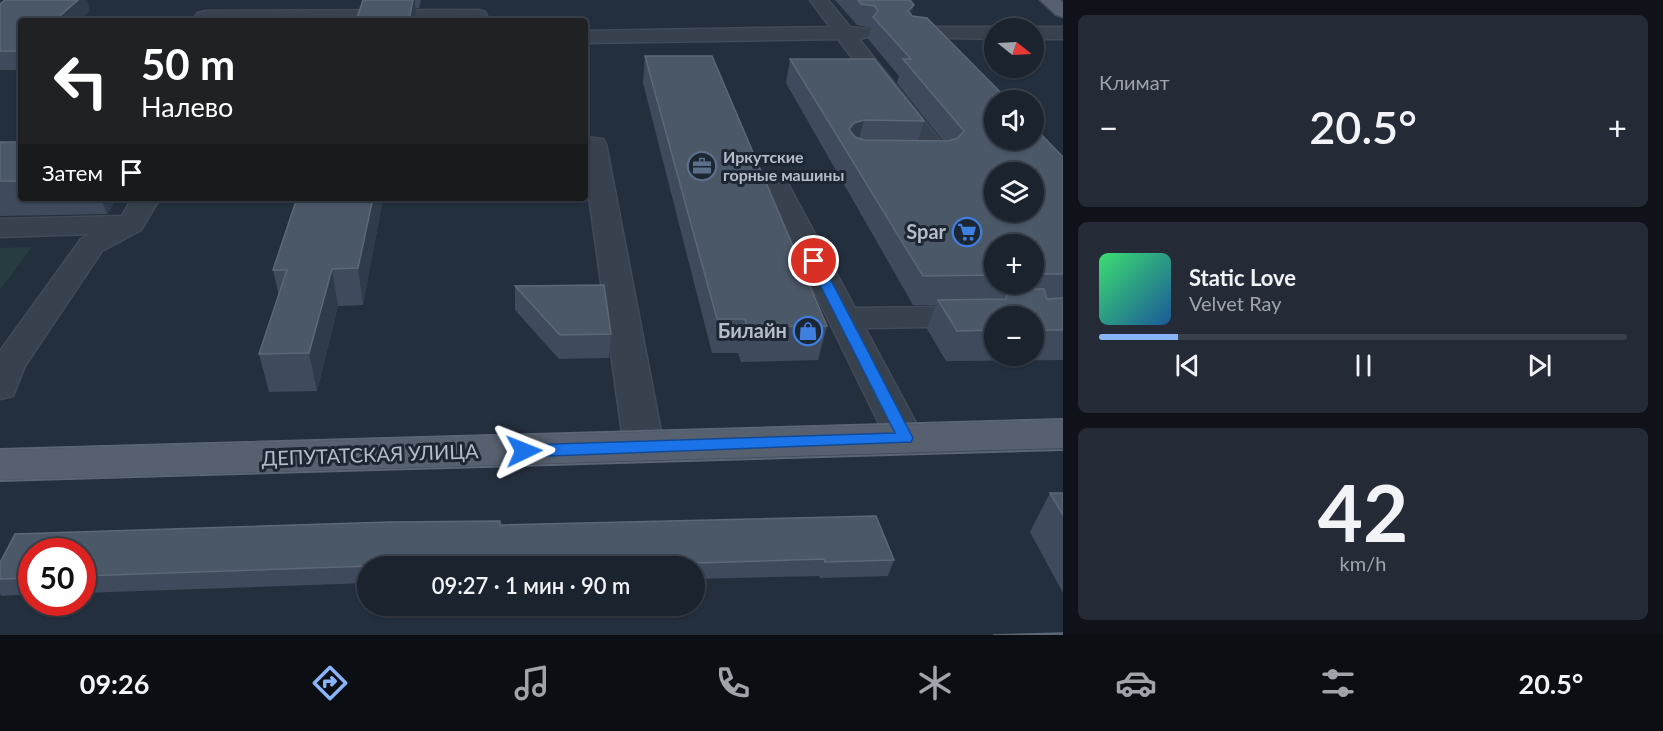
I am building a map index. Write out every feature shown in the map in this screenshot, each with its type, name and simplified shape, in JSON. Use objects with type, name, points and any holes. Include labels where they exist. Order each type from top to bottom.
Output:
[{"type":"main road","points":[[1049,0],[1063,11]]},
{"type":"main road","name":"ДЕПУТАТСКАЯ УЛИЦА","points":[[0,465],[1063,434]]},
{"type":"lane","points":[[205,18],[217,0]]},
{"type":"lane","points":[[819,0],[854,33],[940,157],[905,157]]},
{"type":"lane","points":[[243,18],[478,12]]},
{"type":"lane","points":[[588,37],[854,33]]},
{"type":"lane","points":[[915,33],[984,33]]},
{"type":"lane","points":[[1044,33],[1063,33]]},
{"type":"lane","points":[[588,144],[594,144],[644,447]]},
{"type":"lane","points":[[775,184],[905,438]]},
{"type":"lane","points":[[0,387],[8,365],[91,245],[131,224],[144,201]]},
{"type":"lane","points":[[0,228],[131,224]]},
{"type":"lane","points":[[844,318],[1063,315]]},
{"type":"green space","points":[[32,247],[0,290],[0,248]]},
{"type":"building","points":[[5,0],[78,0],[57,18],[18,18],[18,51],[0,51],[0,4]]},
{"type":"building","points":[[363,0],[413,0],[410,18],[357,18]]},
{"type":"building","points":[[858,0],[910,0],[914,5],[908,11],[912,16],[927,18],[998,90],[984,90],[984,150],[1044,150],[1044,137],[1063,157],[1063,274],[1044,274],[1044,234],[984,234],[984,275],[923,276],[790,59],[874,59],[924,121],[864,120],[854,123],[849,129],[855,137],[864,140],[948,141],[958,138],[964,131],[903,59],[911,59],[873,17],[878,11],[875,6],[861,4]]},
{"type":"building","points":[[645,56],[712,56],[827,326],[747,327],[745,319],[717,319]]},
{"type":"building","points":[[0,142],[18,142],[18,181],[0,181]]},
{"type":"building","points":[[296,201],[372,201],[358,268],[332,269],[309,353],[259,354],[287,270],[273,270]]},
{"type":"building","points":[[604,285],[611,334],[560,335],[515,286]]},
{"type":"building","points":[[1044,289],[1047,299],[1063,298],[1063,330],[1044,330],[1044,306],[984,306],[984,330],[957,331],[938,300],[1006,299],[1007,294],[1044,294]]},
{"type":"building","points":[[1050,493],[1063,493],[1063,515]]},
{"type":"building","points":[[876,516],[894,560],[825,562],[824,559],[705,563],[705,556],[357,556],[357,566],[96,576],[96,538],[18,538],[18,578],[0,579],[0,563],[15,534],[390,522],[500,521],[500,525]]},
{"type":"building","points":[[1063,633],[1063,635],[993,635]]},
{"type":"tram line","points":[[0,449],[1063,419]]},
{"type":"tram line","points":[[0,481],[1063,450]]},
{"type":"place","name":"Иркутские горные машины","points":[[702,166]]},
{"type":"place","name":"Spar","points":[[967,232]]},
{"type":"place","name":"Билайн","points":[[808,331]]},
{"type":"route","points":[[524,451],[905,438],[814,261]]}]
